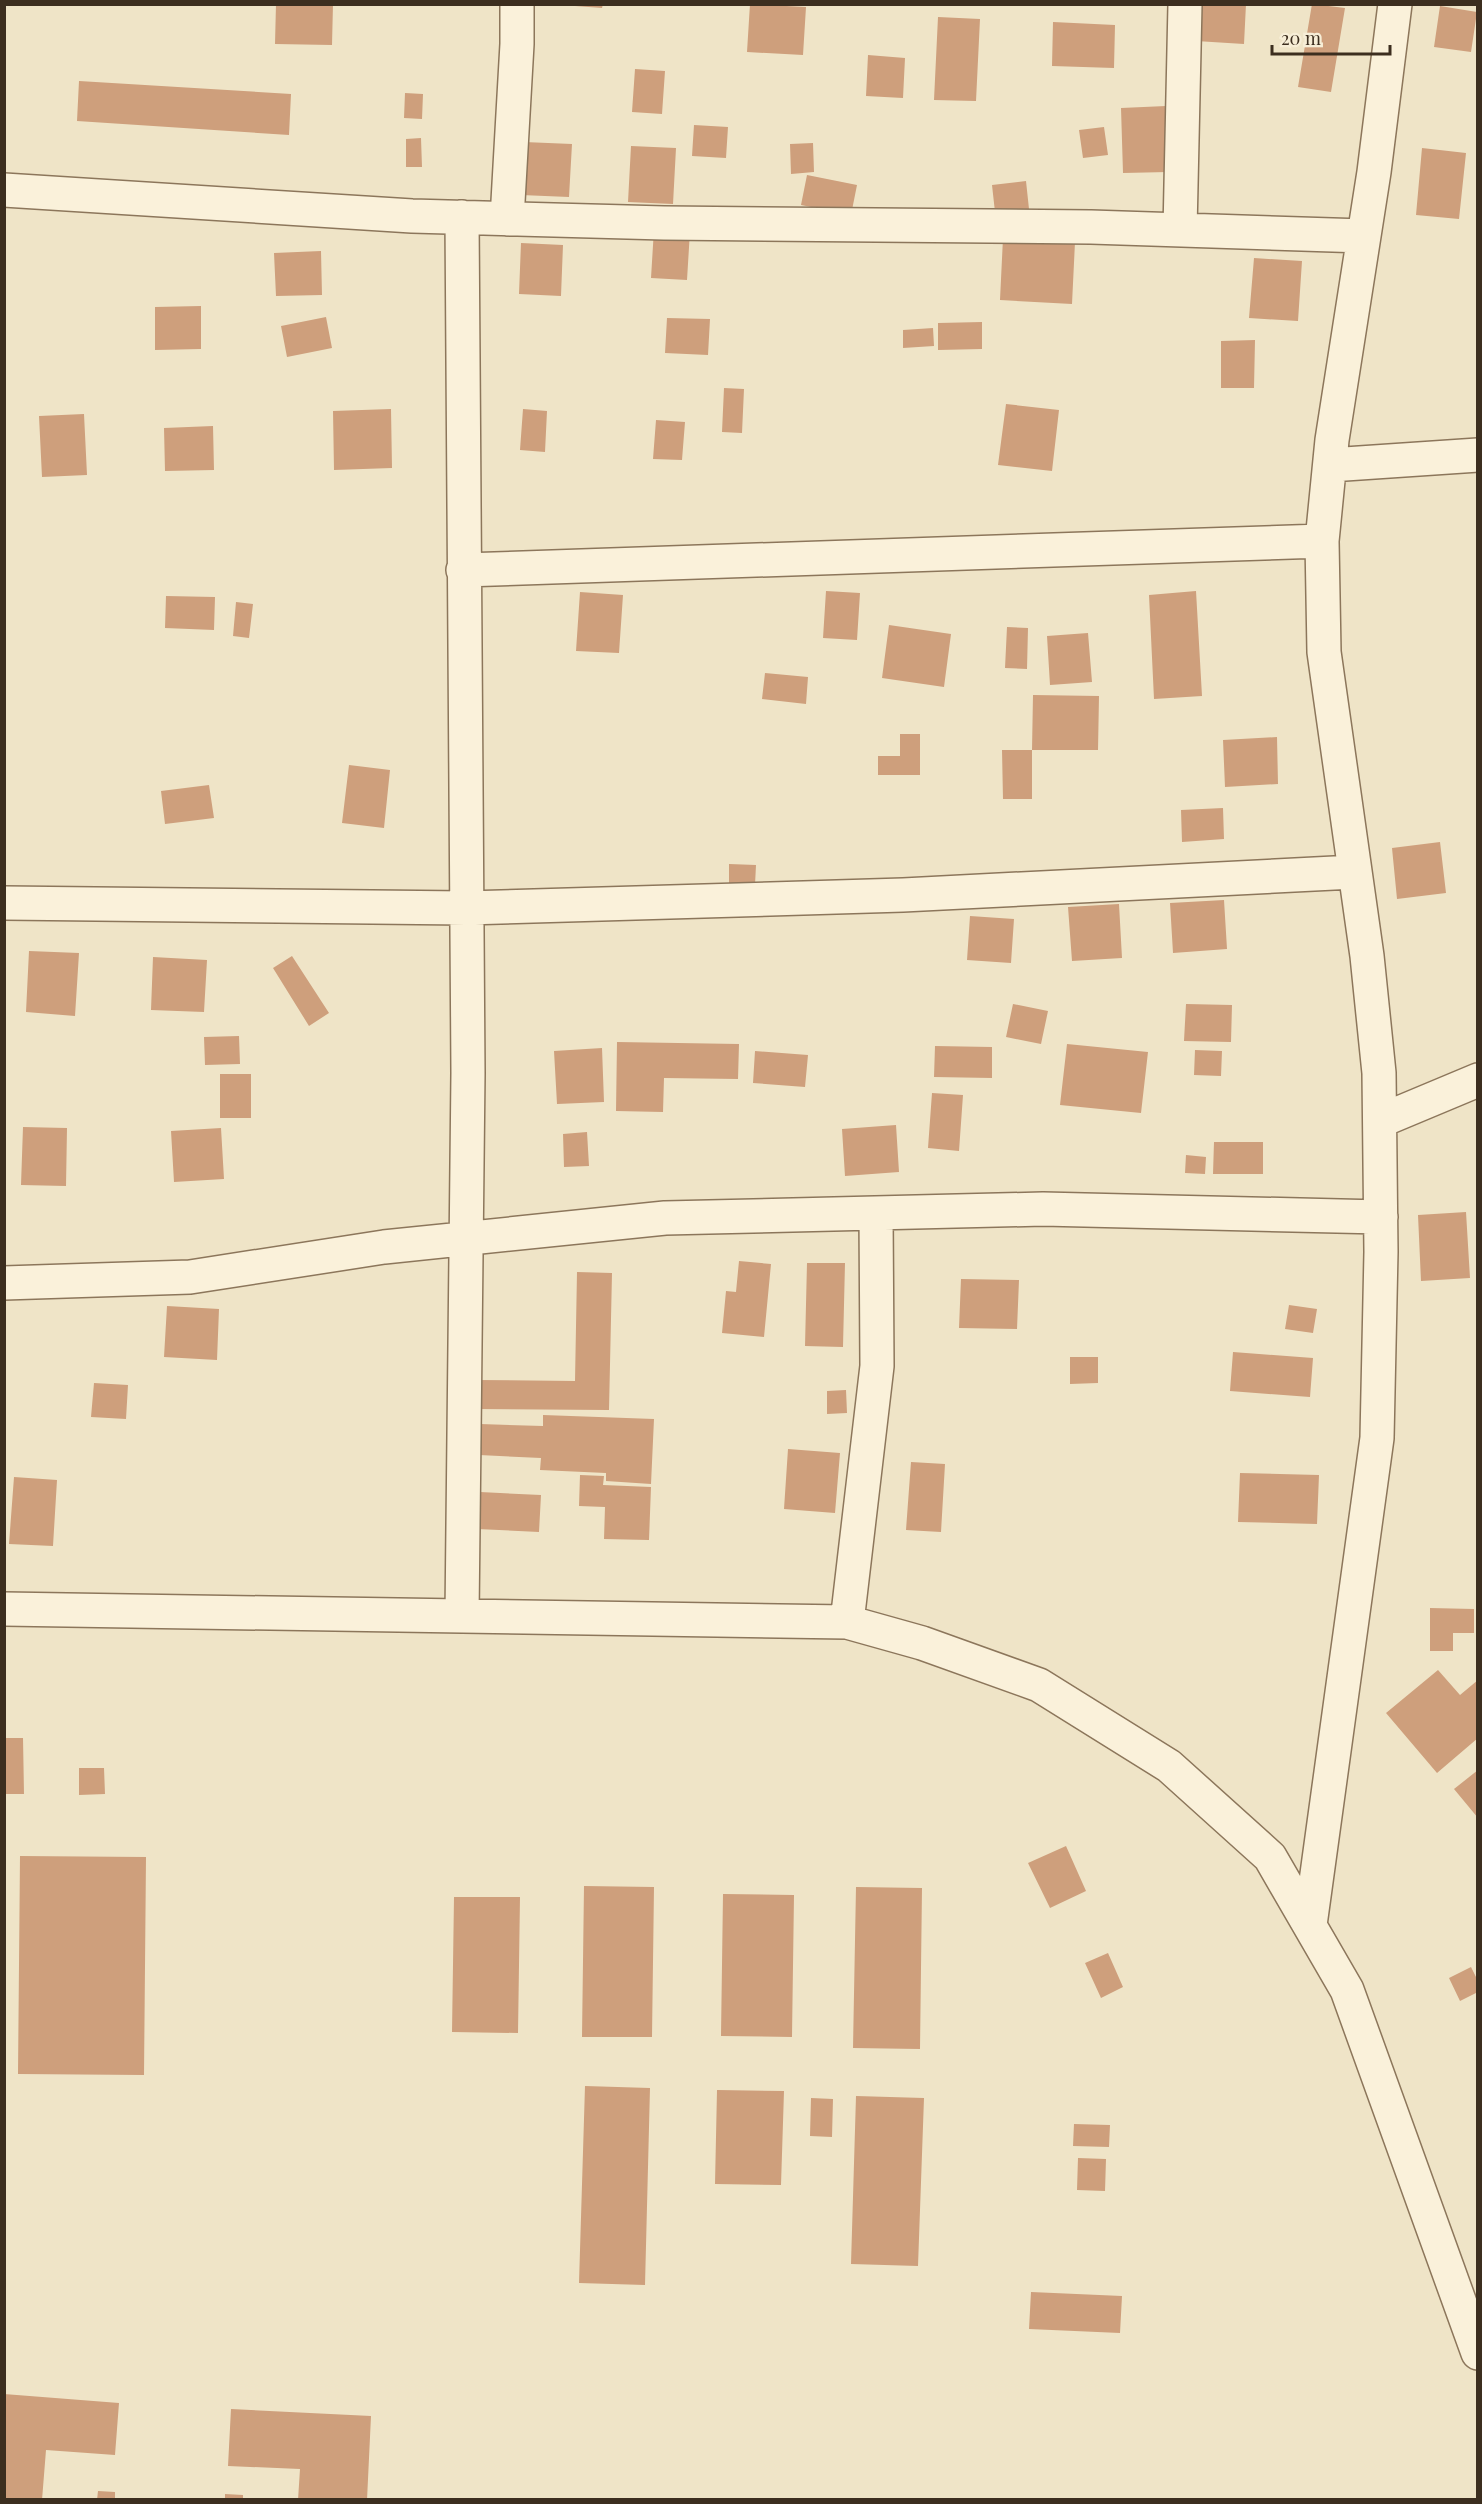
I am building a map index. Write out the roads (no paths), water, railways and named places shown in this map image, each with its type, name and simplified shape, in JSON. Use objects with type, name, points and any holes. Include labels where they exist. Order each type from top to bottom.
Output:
[{"type":"street","points":[[507,219],[517,44],[517,4]]},
{"type":"street","points":[[1180,230],[1185,4]]},
{"type":"street","points":[[1310,1925],[1377,1438],[1381,1217],[1377,1050],[1367,956],[1324,652],[1322,542],[1330,465],[1395,4]]},
{"type":"street","points":[[4,190],[507,219],[1180,230],[1364,236]]},
{"type":"street","points":[[462,217],[467,1237],[462,1616]]},
{"type":"street","points":[[1330,465],[1478,455]]},
{"type":"street","points":[[463,570],[1322,542]]},
{"type":"street","points":[[4,903],[466,908],[903,895],[1354,872]]},
{"type":"street","points":[[1380,1120],[1478,1080]]},
{"type":"street","points":[[4,1283],[190,1277],[467,1237],[665,1218],[1043,1209],[1381,1217]]},
{"type":"street","points":[[847,1622],[877,1366],[876,1213]]},
{"type":"street","points":[[4,1609],[847,1622],[922,1643],[1039,1685],[1169,1766],[1270,1857],[1347,1990],[1478,2353]]}]
